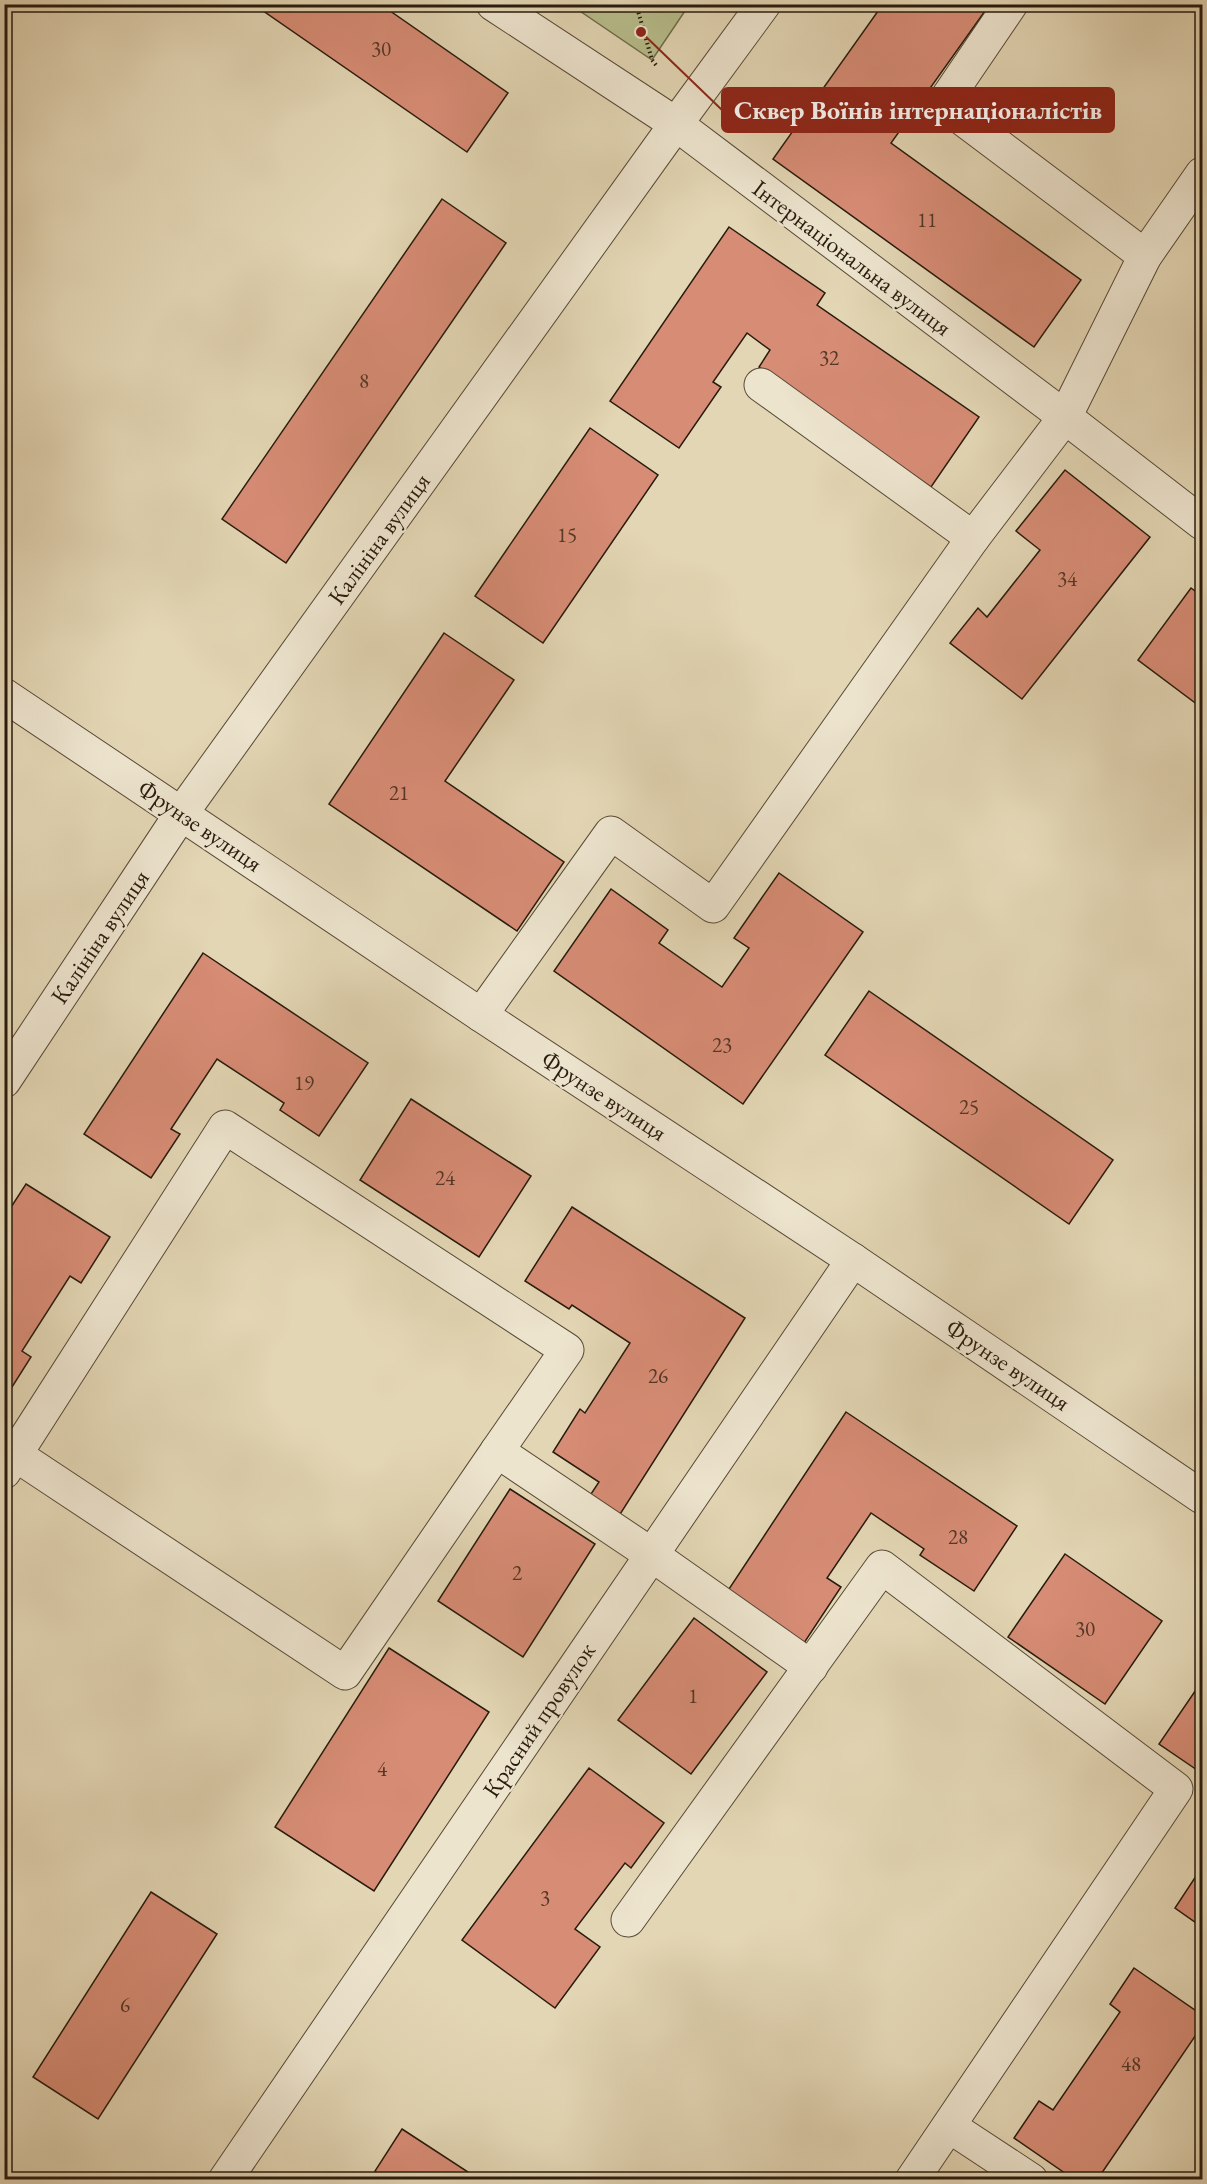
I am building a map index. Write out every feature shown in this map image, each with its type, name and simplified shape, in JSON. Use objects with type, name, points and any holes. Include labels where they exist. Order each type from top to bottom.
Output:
[{"type":"street","name":"Інтернаціональна вулиця","points":[[493,4],[676,124],[1203,523]]},
{"type":"street","name":"Калініна вулиця","points":[[4,1081],[181,814],[764,4]]},
{"type":"street","points":[[1011,4],[943,104],[1145,256]]},
{"type":"street","points":[[481,1014],[611,833],[713,906],[974,538],[1065,417],[1145,256],[1203,174]]},
{"type":"street","points":[[761,385],[974,538]]},
{"type":"street","name":"Фрунзе вулиця","points":[[4,695],[853,1260],[1203,1497]]},
{"type":"street","points":[[225,1127],[567,1350],[497,1451],[345,1673],[8,1458],[225,1127]]},
{"type":"street","name":"Красний провулок","points":[[225,2180],[853,1260]]},
{"type":"street","points":[[497,1451],[652,1555],[811,1667]]},
{"type":"street","points":[[628,1920],[882,1567],[1176,1789],[912,2180]]},
{"type":"street","points":[[949,2126],[1031,2180]]},
{"type":"path","points":[[636,4],[651,60],[657,65]]},
{"type":"green space","points":[[571,5],[689,5],[652,60]]},
{"type":"building","points":[[253,4],[380,4],[508,93],[467,152]]},
{"type":"building","points":[[883,4],[990,4],[891,143],[1081,280],[1034,347],[773,159]]},
{"type":"building","points":[[442,199],[506,243],[286,563],[222,519]]},
{"type":"building","points":[[729,227],[825,293],[817,305],[979,417],[931,487],[759,367],[770,350],[747,333],[713,382],[721,387],[679,448],[610,401]]},
{"type":"building","points":[[590,428],[658,475],[543,643],[475,596]]},
{"type":"building","points":[[1065,470],[1150,537],[1022,699],[950,643],[978,608],[987,617],[1040,550],[1016,531]]},
{"type":"building","points":[[1191,588],[1202,596],[1202,708],[1138,660]]},
{"type":"building","points":[[444,633],[514,680],[445,781],[564,862],[517,931],[329,804]]},
{"type":"building","points":[[779,873],[863,932],[743,1104],[554,971],[611,889],[668,930],[659,943],[722,987],[749,948],[734,938]]},
{"type":"building","points":[[203,953],[368,1063],[319,1136],[280,1110],[284,1103],[217,1059],[171,1129],[180,1134],[151,1178],[84,1134]]},
{"type":"building","points":[[869,991],[1113,1160],[1069,1224],[825,1055]]},
{"type":"building","points":[[411,1099],[531,1176],[479,1257],[360,1180]]},
{"type":"building","points":[[26,1184],[110,1237],[81,1283],[70,1276],[22,1351],[31,1357],[7,1395],[4,1393],[4,1218]]},
{"type":"building","points":[[572,1207],[745,1318],[617,1519],[587,1500],[599,1482],[553,1452],[580,1409],[585,1413],[630,1343],[572,1305],[569,1309],[525,1281]]},
{"type":"building","points":[[846,1412],[1017,1526],[974,1591],[920,1555],[924,1549],[871,1513],[827,1578],[841,1587],[804,1643],[727,1592]]},
{"type":"building","points":[[510,1489],[595,1544],[523,1657],[438,1601]]},
{"type":"building","points":[[1065,1554],[1162,1621],[1105,1704],[1008,1637]]},
{"type":"building","points":[[694,1618],[767,1672],[691,1774],[618,1720]]},
{"type":"building","points":[[389,1648],[489,1712],[374,1891],[275,1827]]},
{"type":"building","points":[[1202,1681],[1202,1769],[1200,1772],[1159,1744]]},
{"type":"building","points":[[589,1768],[664,1823],[631,1868],[625,1863],[575,1929],[600,1947],[555,2008],[462,1940]]},
{"type":"building","points":[[1202,1867],[1202,1927],[1175,1908]]},
{"type":"building","points":[[151,1892],[217,1934],[98,2119],[33,2077]]},
{"type":"building","points":[[1134,1968],[1202,2015],[1202,2026],[1097,2180],[1075,2180],[1014,2138],[1039,2101],[1053,2110],[1120,2012],[1110,2004]]},
{"type":"building","points":[[402,2129],[468,2172],[463,2180],[385,2180],[375,2171]]},
{"type":"place","name":"Сквер Воїнів інтернаціоналістів","points":[[641,32]]}]
